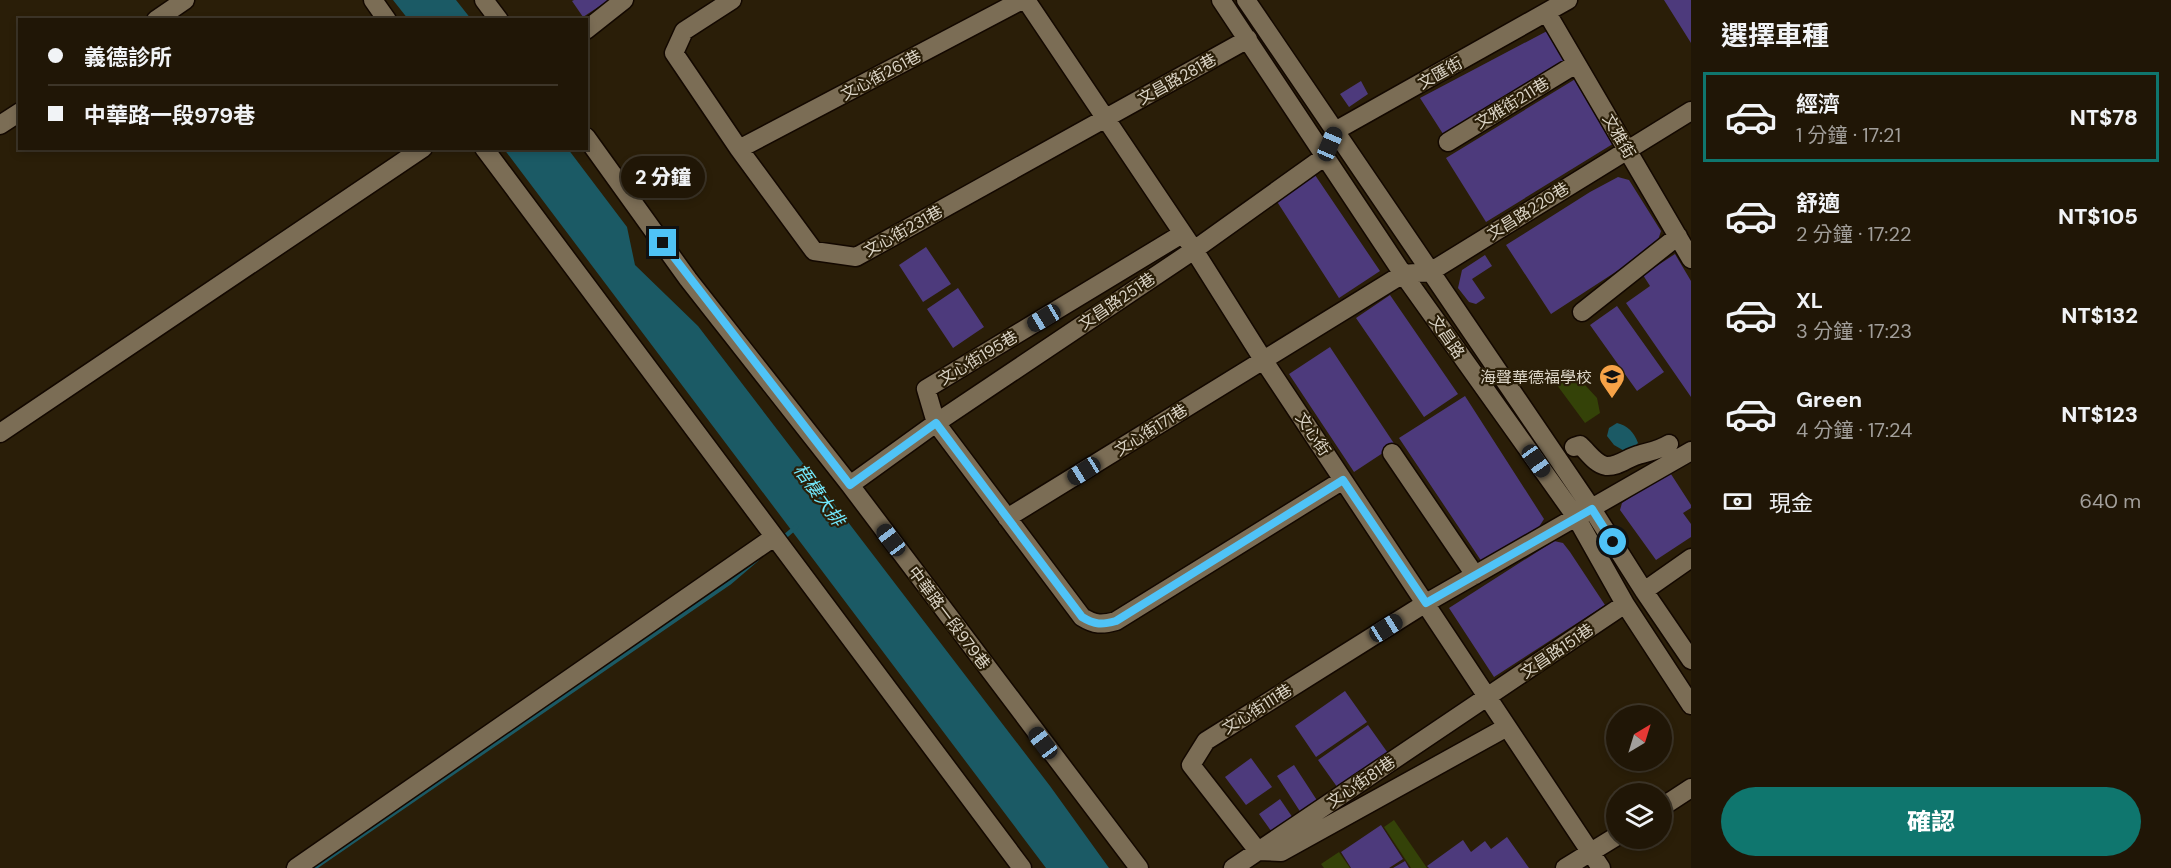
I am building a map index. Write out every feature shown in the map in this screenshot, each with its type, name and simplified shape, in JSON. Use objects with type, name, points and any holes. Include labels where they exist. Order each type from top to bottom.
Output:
[{"type":"street","points":[[159,18],[185,0]]},
{"type":"street","points":[[373,0],[386,18]]},
{"type":"street","points":[[484,0],[498,18]]},
{"type":"street","points":[[588,28],[624,0]]},
{"type":"street","name":"文心街231巷","points":[[732,0],[684,31],[674,53],[739,149],[814,251],[856,257],[1106,119]]},
{"type":"street","name":"文心街","points":[[1024,0],[1194,250],[1264,361],[1601,868]]},
{"type":"street","name":"文心街261巷","points":[[739,149],[1024,0]]},
{"type":"street","name":"文昌路","points":[[1221,0],[1403,274],[1644,591],[1691,660]]},
{"type":"street","name":"文昌路","points":[[1246,0],[1430,272],[1584,513],[1625,604],[1691,705]]},
{"type":"street","name":"文匯街","points":[[1335,131],[1568,0]]},
{"type":"street","name":"文雅街","points":[[1547,13],[1691,259]]},
{"type":"street","name":"文昌路281巷","points":[[1106,119],[1248,39]]},
{"type":"street","name":"文雅街211巷","points":[[1448,142],[1576,64]]},
{"type":"street","name":"文昌路220巷","points":[[1430,272],[1691,111]]},
{"type":"street","points":[[0,125],[18,113]]},
{"type":"street","points":[[1324,157],[1335,131]]},
{"type":"street","name":"中華路一段979巷","points":[[588,140],[688,279],[850,485],[1139,868]]},
{"type":"street","points":[[0,433],[420,150]]},
{"type":"street","points":[[485,150],[1022,868]]},
{"type":"street","name":"文昌路251巷","points":[[850,485],[936,423],[1194,250],[1324,157]]},
{"type":"street","name":"文心街195巷","points":[[936,423],[926,389],[1182,234]]},
{"type":"street","points":[[1582,312],[1678,237]]},
{"type":"street","points":[[1403,274],[1430,272]]},
{"type":"street","name":"文心街171巷","points":[[1008,518],[1403,274]]},
{"type":"street","points":[[936,423],[1082,617],[1093,624],[1103,625],[1116,621],[1343,480]]},
{"type":"street","points":[[1574,447],[1580,445],[1595,461],[1606,466],[1619,464],[1670,444]]},
{"type":"street","points":[[1426,603],[1691,451]]},
{"type":"street","points":[[1392,453],[1475,575]]},
{"type":"street","points":[[296,868],[774,537]]},
{"type":"street","points":[[1644,591],[1691,558]]},
{"type":"street","name":"文心街111巷","points":[[1258,851],[1191,765],[1206,741],[1426,603]]},
{"type":"street","name":"文昌路151巷","points":[[1488,697],[1625,604]]},
{"type":"street","name":"文心街81巷","points":[[1233,868],[1488,697]]},
{"type":"street","points":[[1258,851],[1281,852],[1507,726]]},
{"type":"street","points":[[1672,800],[1691,788]]},
{"type":"street","points":[[1564,868],[1606,843]]},
{"type":"green space","points":[[1574,373],[1597,398],[1600,413],[1585,423],[1551,377]]},
{"type":"green space","points":[[1394,820],[1427,868],[1411,868],[1384,827]]},
{"type":"green space","points":[[1339,852],[1350,868],[1324,868],[1321,864]]},
{"type":"water","points":[[393,0],[456,0],[470,18],[407,18]]},
{"type":"water","name":"梧棲大排","points":[[505,150],[569,150],[627,227],[635,265],[698,326],[1050,786],[1109,868],[1046,868]]},
{"type":"water","points":[[1617,423],[1630,430],[1638,443],[1628,453],[1614,445],[1607,436],[1609,428]]},
{"type":"building","points":[[609,0],[583,17],[572,1]]},
{"type":"building","points":[[1664,0],[1691,0],[1691,43]]},
{"type":"building","points":[[1549,30],[1569,64],[1445,137],[1420,98]]},
{"type":"building","points":[[1577,78],[1616,142],[1486,222],[1446,158]]},
{"type":"building","points":[[1361,81],[1368,94],[1349,107],[1340,94]]},
{"type":"building","points":[[1315,175],[1380,271],[1339,298],[1276,200]]},
{"type":"building","points":[[1618,177],[1629,180],[1661,231],[1657,243],[1551,314],[1506,245]]},
{"type":"building","points":[[926,247],[951,284],[923,302],[899,265]]},
{"type":"building","points":[[1675,254],[1691,281],[1691,397],[1626,303],[1650,286],[1643,275]]},
{"type":"building","points":[[1485,255],[1492,266],[1472,279],[1485,298],[1476,304],[1469,302],[1458,288],[1462,270]]},
{"type":"building","points":[[958,288],[984,327],[953,348],[927,309]]},
{"type":"building","points":[[1390,295],[1458,394],[1424,417],[1356,318]]},
{"type":"building","points":[[1617,306],[1664,372],[1637,391],[1590,325]]},
{"type":"building","points":[[1330,347],[1395,445],[1354,472],[1289,374]]},
{"type":"building","points":[[1465,396],[1544,519],[1533,536],[1510,544],[1482,562],[1399,438]]},
{"type":"building","points":[[1669,471],[1691,505],[1691,508],[1683,513],[1691,524],[1691,537],[1656,560],[1620,510],[1622,503]]},
{"type":"building","points":[[1554,541],[1563,543],[1605,605],[1494,677],[1449,608]]},
{"type":"building","points":[[1345,691],[1367,722],[1316,757],[1295,726]]},
{"type":"building","points":[[1368,725],[1390,756],[1340,791],[1318,760]]},
{"type":"building","points":[[1251,758],[1272,787],[1246,805],[1225,777]]},
{"type":"building","points":[[1294,765],[1320,805],[1303,816],[1277,776]]},
{"type":"building","points":[[1280,799],[1295,821],[1274,835],[1259,814]]},
{"type":"building","points":[[1381,825],[1403,859],[1389,868],[1351,868],[1341,852]]},
{"type":"building","points":[[1507,837],[1529,868],[1429,868],[1427,866],[1463,840],[1471,852],[1485,841],[1491,849]]},
{"type":"building","points":[[1405,861],[1409,868],[1393,868]]},
{"type":"waterway","points":[[782,539],[796,527]]},
{"type":"waterway","points":[[314,868],[729,583],[757,559]]},
{"type":"place","name":"海聲華德福學校","points":[[1612,400]]},
{"type":"route","points":[[663,243],[688,279],[850,485],[936,423],[1082,617],[1093,624],[1103,625],[1116,621],[1343,480],[1426,603],[1592,509],[1613,542]]}]
